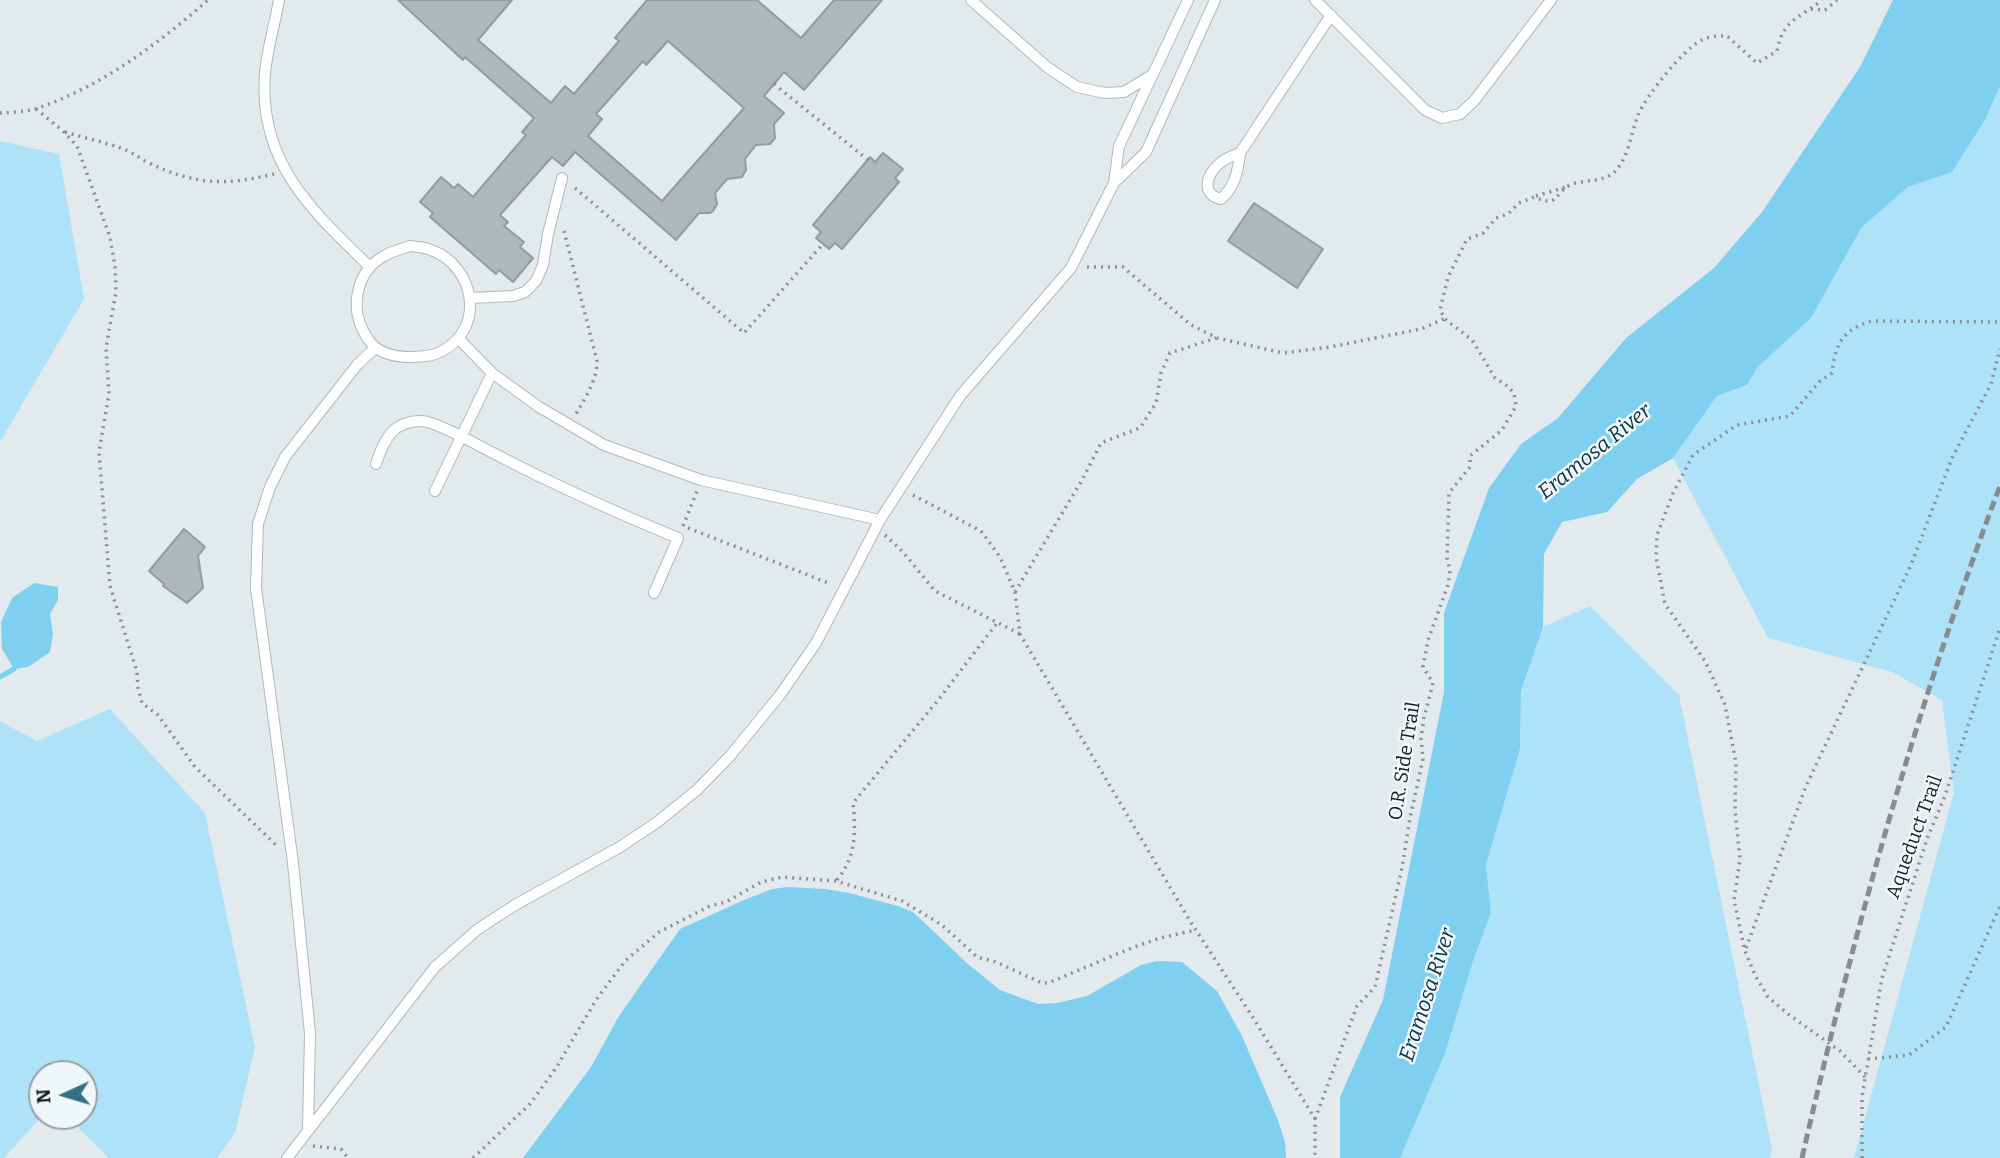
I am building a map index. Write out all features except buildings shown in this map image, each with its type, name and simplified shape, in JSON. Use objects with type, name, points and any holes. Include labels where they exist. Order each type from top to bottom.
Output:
[{"type":"lane","points":[[279,0],[265,74],[267,123],[276,156],[294,187],[330,229],[370,267]]},
{"type":"lane","points":[[971,0],[1047,67],[1077,87],[1105,93],[1124,92],[1152,75]]},
{"type":"lane","points":[[1114,183],[1119,146],[1188,0]]},
{"type":"lane","points":[[287,1158],[435,967],[478,929],[515,905],[620,847],[697,790],[730,756],[780,695],[816,643],[878,523],[960,396],[1071,268],[1114,183],[1146,152],[1215,0]]},
{"type":"lane","points":[[1315,0],[1425,110],[1442,118],[1460,114],[1474,102],[1551,0]]},
{"type":"lane","points":[[1240,153],[1331,15]]},
{"type":"lane","points":[[470,298],[513,296],[525,292],[536,281],[543,265],[562,178]]},
{"type":"lane","points":[[410,246],[430,249],[450,260],[465,278],[470,298],[469,317],[458,338],[442,351],[420,357],[396,356],[374,348],[361,329],[356,306],[359,283],[370,267],[385,255],[410,246]]},
{"type":"lane","points":[[458,338],[492,373],[539,407],[604,445],[701,480],[878,523]]},
{"type":"lane","points":[[308,1130],[310,1033],[293,863],[256,588],[258,524],[270,487],[285,457],[357,365],[374,348]]},
{"type":"lane","points":[[436,491],[492,373]]},
{"type":"lane","points":[[376,464],[383,442],[401,423],[424,421],[461,437],[582,497],[678,538],[654,593]]},
{"type":"path","points":[[0,113],[36,110],[96,83],[169,34],[208,0]]},
{"type":"path","points":[[1071,268],[1123,267],[1191,325],[1217,338],[1283,353],[1330,347],[1421,328],[1445,319],[1440,310],[1448,277],[1467,239],[1483,233],[1496,218],[1508,214],[1519,203],[1613,173],[1625,152],[1642,106],[1658,84],[1700,41],[1713,36],[1727,36],[1758,63],[1777,51],[1780,34],[1794,19],[1822,0]]},
{"type":"path","points":[[1811,9],[1825,10],[1838,0]]},
{"type":"path","points":[[774,84],[868,160]]},
{"type":"path","points":[[36,110],[77,146],[110,237],[116,292],[106,348],[109,394],[99,452],[110,586],[137,672],[142,703],[158,715],[195,767],[293,863]]},
{"type":"path","points":[[63,131],[124,149],[148,163],[193,180],[240,182],[285,171]]},
{"type":"path","points":[[562,178],[744,332],[823,244]]},
{"type":"path","points":[[1534,197],[1546,202],[1556,200],[1568,186]]},
{"type":"path","points":[[563,226],[597,361],[597,370],[571,425]]},
{"type":"path","name":"O.R. Side Trail","points":[[1314,1119],[1357,1006],[1375,987],[1402,868],[1423,759],[1423,718],[1433,683],[1423,667],[1428,640],[1448,585],[1450,571],[1447,558],[1448,493],[1469,467],[1470,456],[1508,423],[1516,406],[1514,394],[1509,387],[1495,378],[1472,340],[1445,319]]},
{"type":"path","points":[[1865,1077],[1840,1051],[1768,997],[1745,951],[1734,900],[1740,859],[1735,810],[1736,763],[1726,705],[1705,661],[1665,604],[1659,583],[1657,536],[1673,493],[1693,456],[1737,425],[1790,416],[1819,382],[1832,373],[1834,350],[1855,326],[1872,321],[2000,322]]},
{"type":"path","points":[[1015,593],[1101,443],[1140,428],[1156,403],[1161,373],[1170,353],[1217,338]]},
{"type":"path","points":[[1745,951],[1806,786],[1911,565],[1952,458],[1991,384],[2000,349]]},
{"type":"path","points":[[701,480],[683,527],[843,589]]},
{"type":"path","points":[[900,487],[981,531],[1000,557],[1015,593],[1020,634],[1196,930],[1314,1119],[1315,1158]]},
{"type":"path","points":[[878,523],[935,591],[1020,634]]},
{"type":"path","points":[[836,881],[851,856],[856,833],[853,803],[939,699],[997,623]]},
{"type":"path","name":"Aqueduct Trail","points":[[1862,1158],[1862,1097],[1882,978],[2000,628]]},
{"type":"path","points":[[474,1158],[530,1104],[556,1068],[596,1000],[625,961],[659,932],[710,906],[726,902],[761,882],[782,877],[836,881],[902,901],[942,925],[977,957],[996,962],[1042,983],[1048,983],[1160,938],[1196,930]]},
{"type":"path","points":[[1868,1059],[1909,1055],[1946,1027],[2000,906]]},
{"type":"path","points":[[297,1145],[341,1149],[348,1158]]},
{"type":"shaded area","points":[[2000,86],[2000,1158],[1854,1158],[1954,792],[1942,700],[1892,672],[1768,638],[1673,458],[1717,396],[1747,385],[1758,367],[1811,318],[1862,227],[1908,187],[1952,172],[1985,120]]},
{"type":"shaded area","points":[[0,141],[59,154],[84,299],[0,442]]},
{"type":"shaded area","points":[[1590,606],[1679,695],[1772,1149],[1770,1158],[1400,1158],[1491,913],[1486,865],[1520,749],[1521,691],[1543,627]]},
{"type":"shaded area","points":[[110,709],[205,813],[255,1047],[235,1133],[217,1158],[109,1158],[80,1130],[98,1130],[98,1060],[28,1060],[29,1130],[4,1158],[0,1158],[0,721],[37,741]]},
{"type":"water","name":"Eramosa River","points":[[1893,0],[2000,0],[2000,86],[1985,120],[1952,172],[1908,187],[1862,227],[1811,318],[1758,367],[1747,385],[1717,396],[1673,458],[1637,479],[1607,512],[1562,522],[1544,554],[1543,627],[1521,691],[1520,749],[1486,865],[1491,913],[1473,961],[1445,1053],[1400,1158],[1340,1158],[1340,1097],[1383,1000],[1444,692],[1444,613],[1489,488],[1521,444],[1558,418],[1626,338],[1714,268],[1762,212],[1860,67]]},
{"type":"water","points":[[34,583],[58,587],[58,600],[50,614],[53,635],[50,652],[28,667],[14,669],[2,649],[1,622],[12,598]]},
{"type":"water","points":[[788,887],[849,893],[913,912],[1000,990],[1038,1004],[1087,996],[1141,965],[1157,961],[1182,962],[1217,991],[1242,1036],[1278,1120],[1285,1142],[1286,1158],[523,1158],[591,1067],[619,1016],[680,929],[772,889]]},
{"type":"waterway","points":[[0,677],[14,669]]},
{"type":"railway","points":[[1802,1158],[1843,988],[1889,819],[1941,651],[2000,486]]}]
